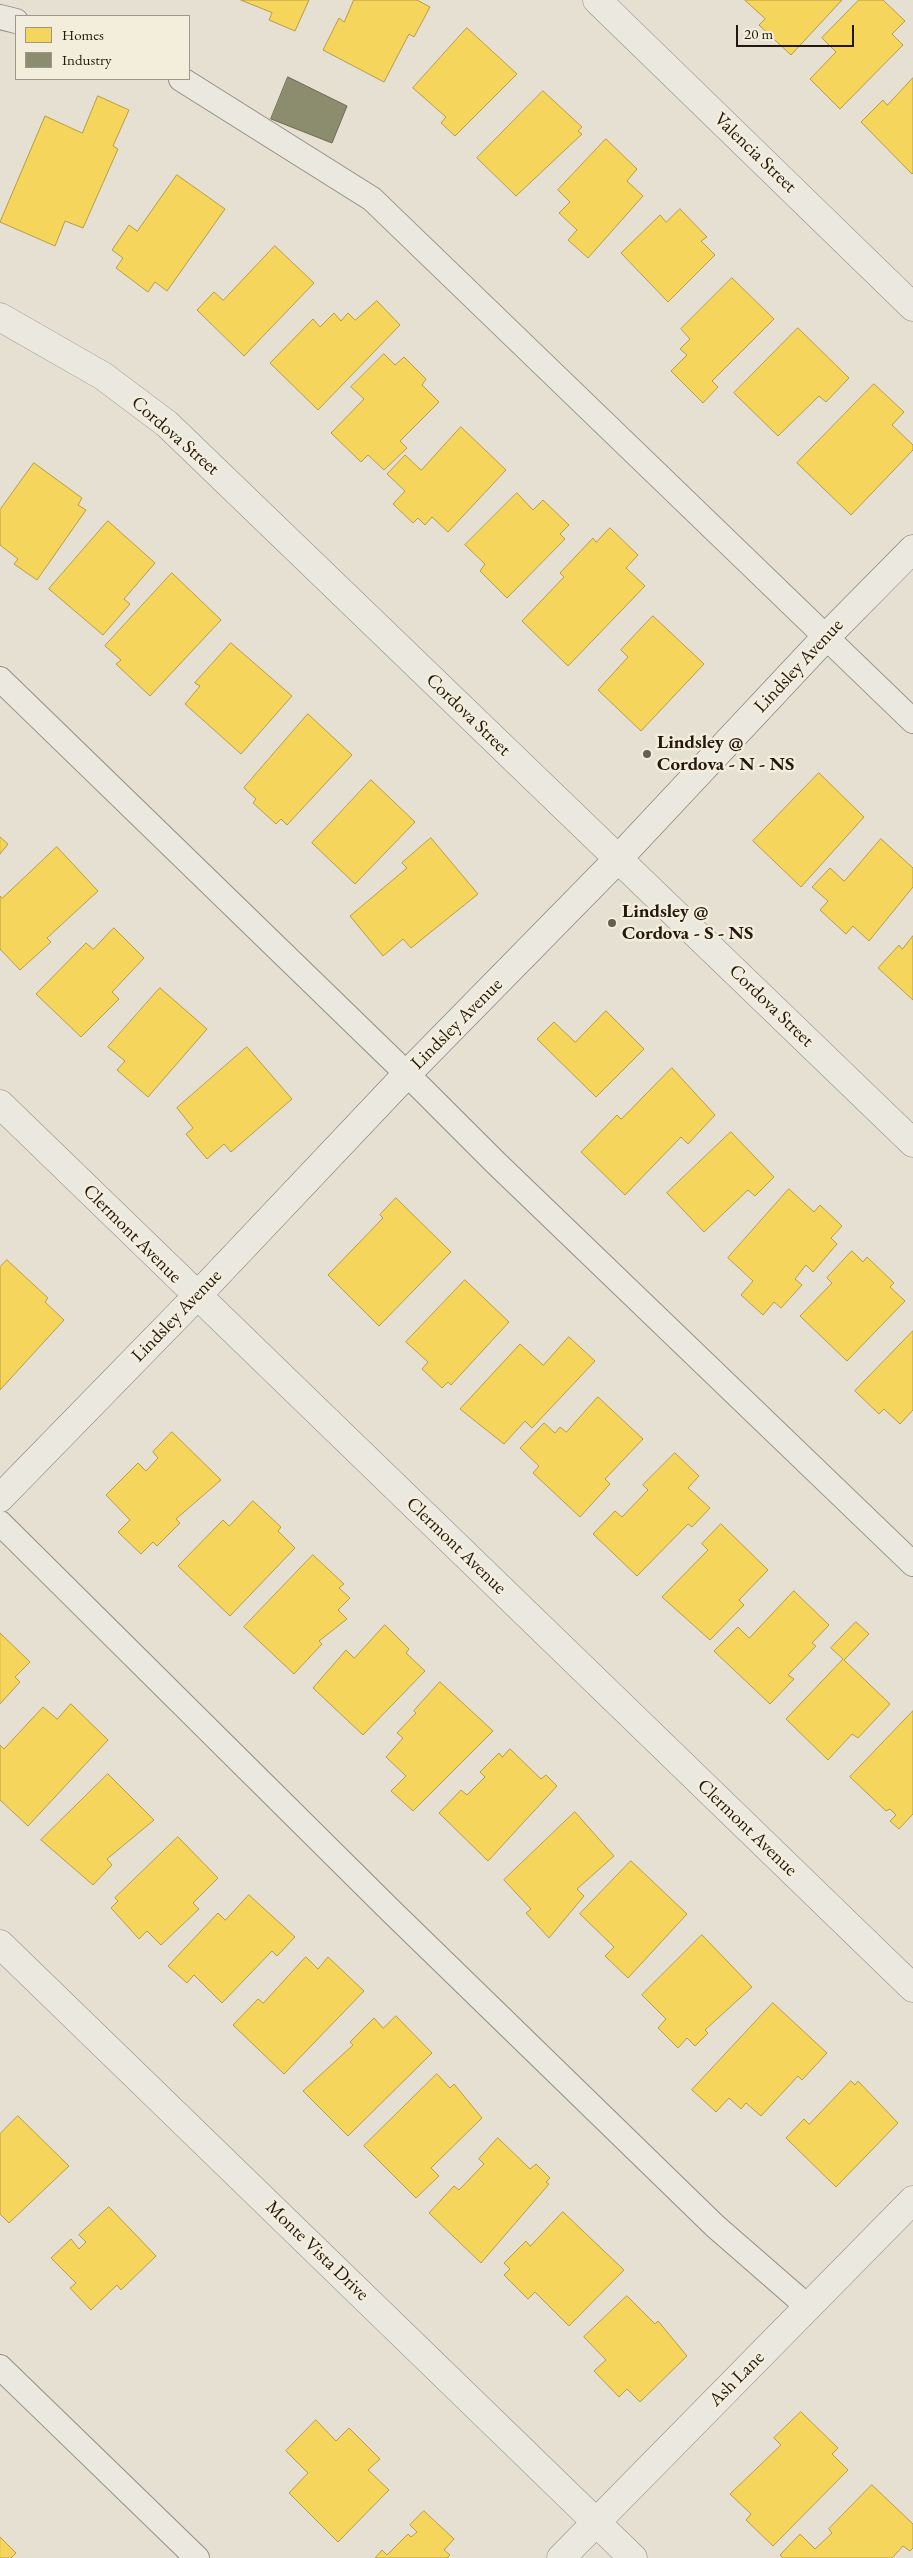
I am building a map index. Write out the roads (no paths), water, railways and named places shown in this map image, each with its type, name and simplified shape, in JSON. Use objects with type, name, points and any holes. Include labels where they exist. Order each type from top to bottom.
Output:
[{"type":"street","name":"Valencia Street","points":[[597,0],[913,307]]},
{"type":"street","name":"Cordova Street","points":[[0,317],[103,376],[167,424],[913,1144]]},
{"type":"street","name":"Lindsley Avenue","points":[[0,1498],[196,1297],[407,1074],[617,860],[826,637],[913,549]]},
{"type":"street","name":"Clermont Avenue","points":[[0,1104],[196,1297],[913,1988]]},
{"type":"street","name":"Monte Vista Drive","points":[[0,1944],[634,2558]]},
{"type":"street","name":"Ash Lane","points":[[561,2558],[595,2521],[913,2200]]},
{"type":"lane","points":[[0,17],[15,21]]},
{"type":"lane","points":[[183,80],[372,199],[913,721]]},
{"type":"lane","points":[[0,679],[407,1074],[496,1163],[913,1564]]},
{"type":"lane","points":[[0,1523],[383,1903],[694,2205],[808,2307]]},
{"type":"lane","points":[[0,2367],[197,2558]]},
{"type":"place","name":"Lindsley @ Cordova - N - NS","points":[[647,754]]},
{"type":"place","name":"Lindsley @ Cordova - S - NS","points":[[612,923]]}]
